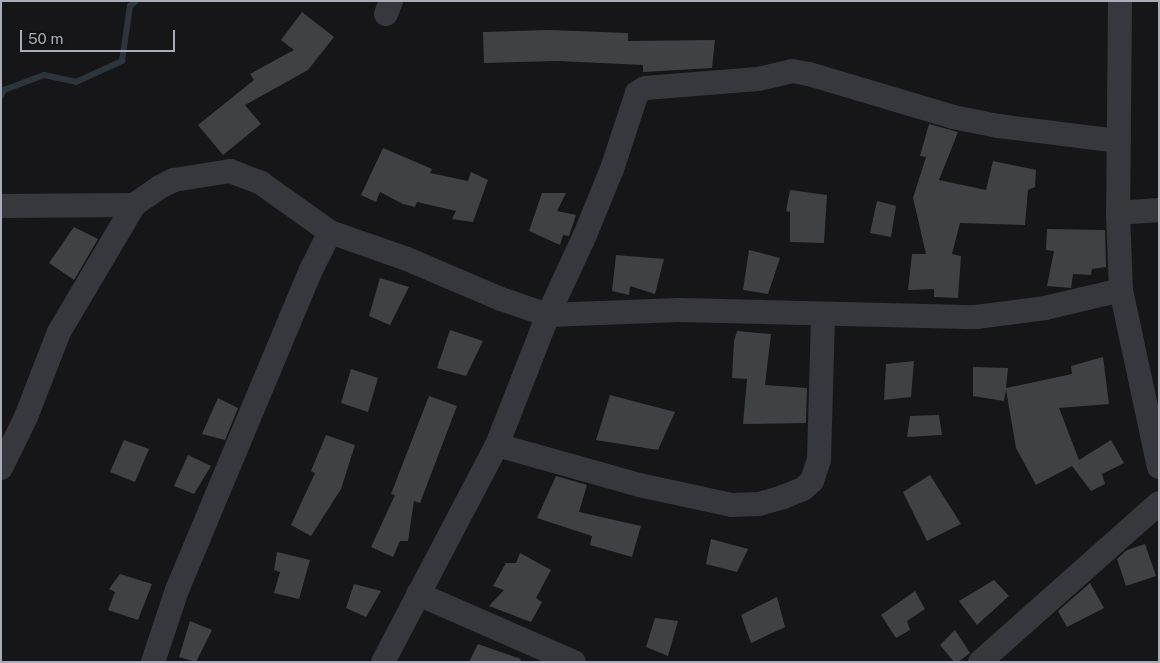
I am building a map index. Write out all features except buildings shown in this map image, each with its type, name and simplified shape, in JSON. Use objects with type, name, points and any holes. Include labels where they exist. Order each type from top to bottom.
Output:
[{"type":"street","points":[[1120,1],[1118,213],[1121,290],[1159,467]]},
{"type":"street","points":[[383,662],[485,472],[548,315],[589,227],[612,169],[633,101],[638,93],[645,88],[758,79],[792,72],[809,74],[953,117],[998,126],[1119,141]]},
{"type":"street","points":[[1,468],[26,417],[59,332],[134,205],[174,180],[230,171],[260,183],[330,232],[407,259],[501,299],[548,315],[679,310],[823,315],[976,316],[1045,308],[1121,290]]},
{"type":"street","points":[[1,206],[134,205]]},
{"type":"street","points":[[1118,213],[1159,210]]},
{"type":"street","points":[[152,662],[177,590],[312,268],[330,232]]},
{"type":"street","points":[[497,445],[639,485],[732,505],[759,504],[783,497],[802,489],[812,481],[819,460],[823,315]]},
{"type":"street","points":[[980,662],[1159,503]]},
{"type":"street","points":[[418,594],[574,662]]},
{"type":"waterway","points":[[1,96],[4,90],[44,75],[76,82],[122,61],[130,6],[136,1]]}]
